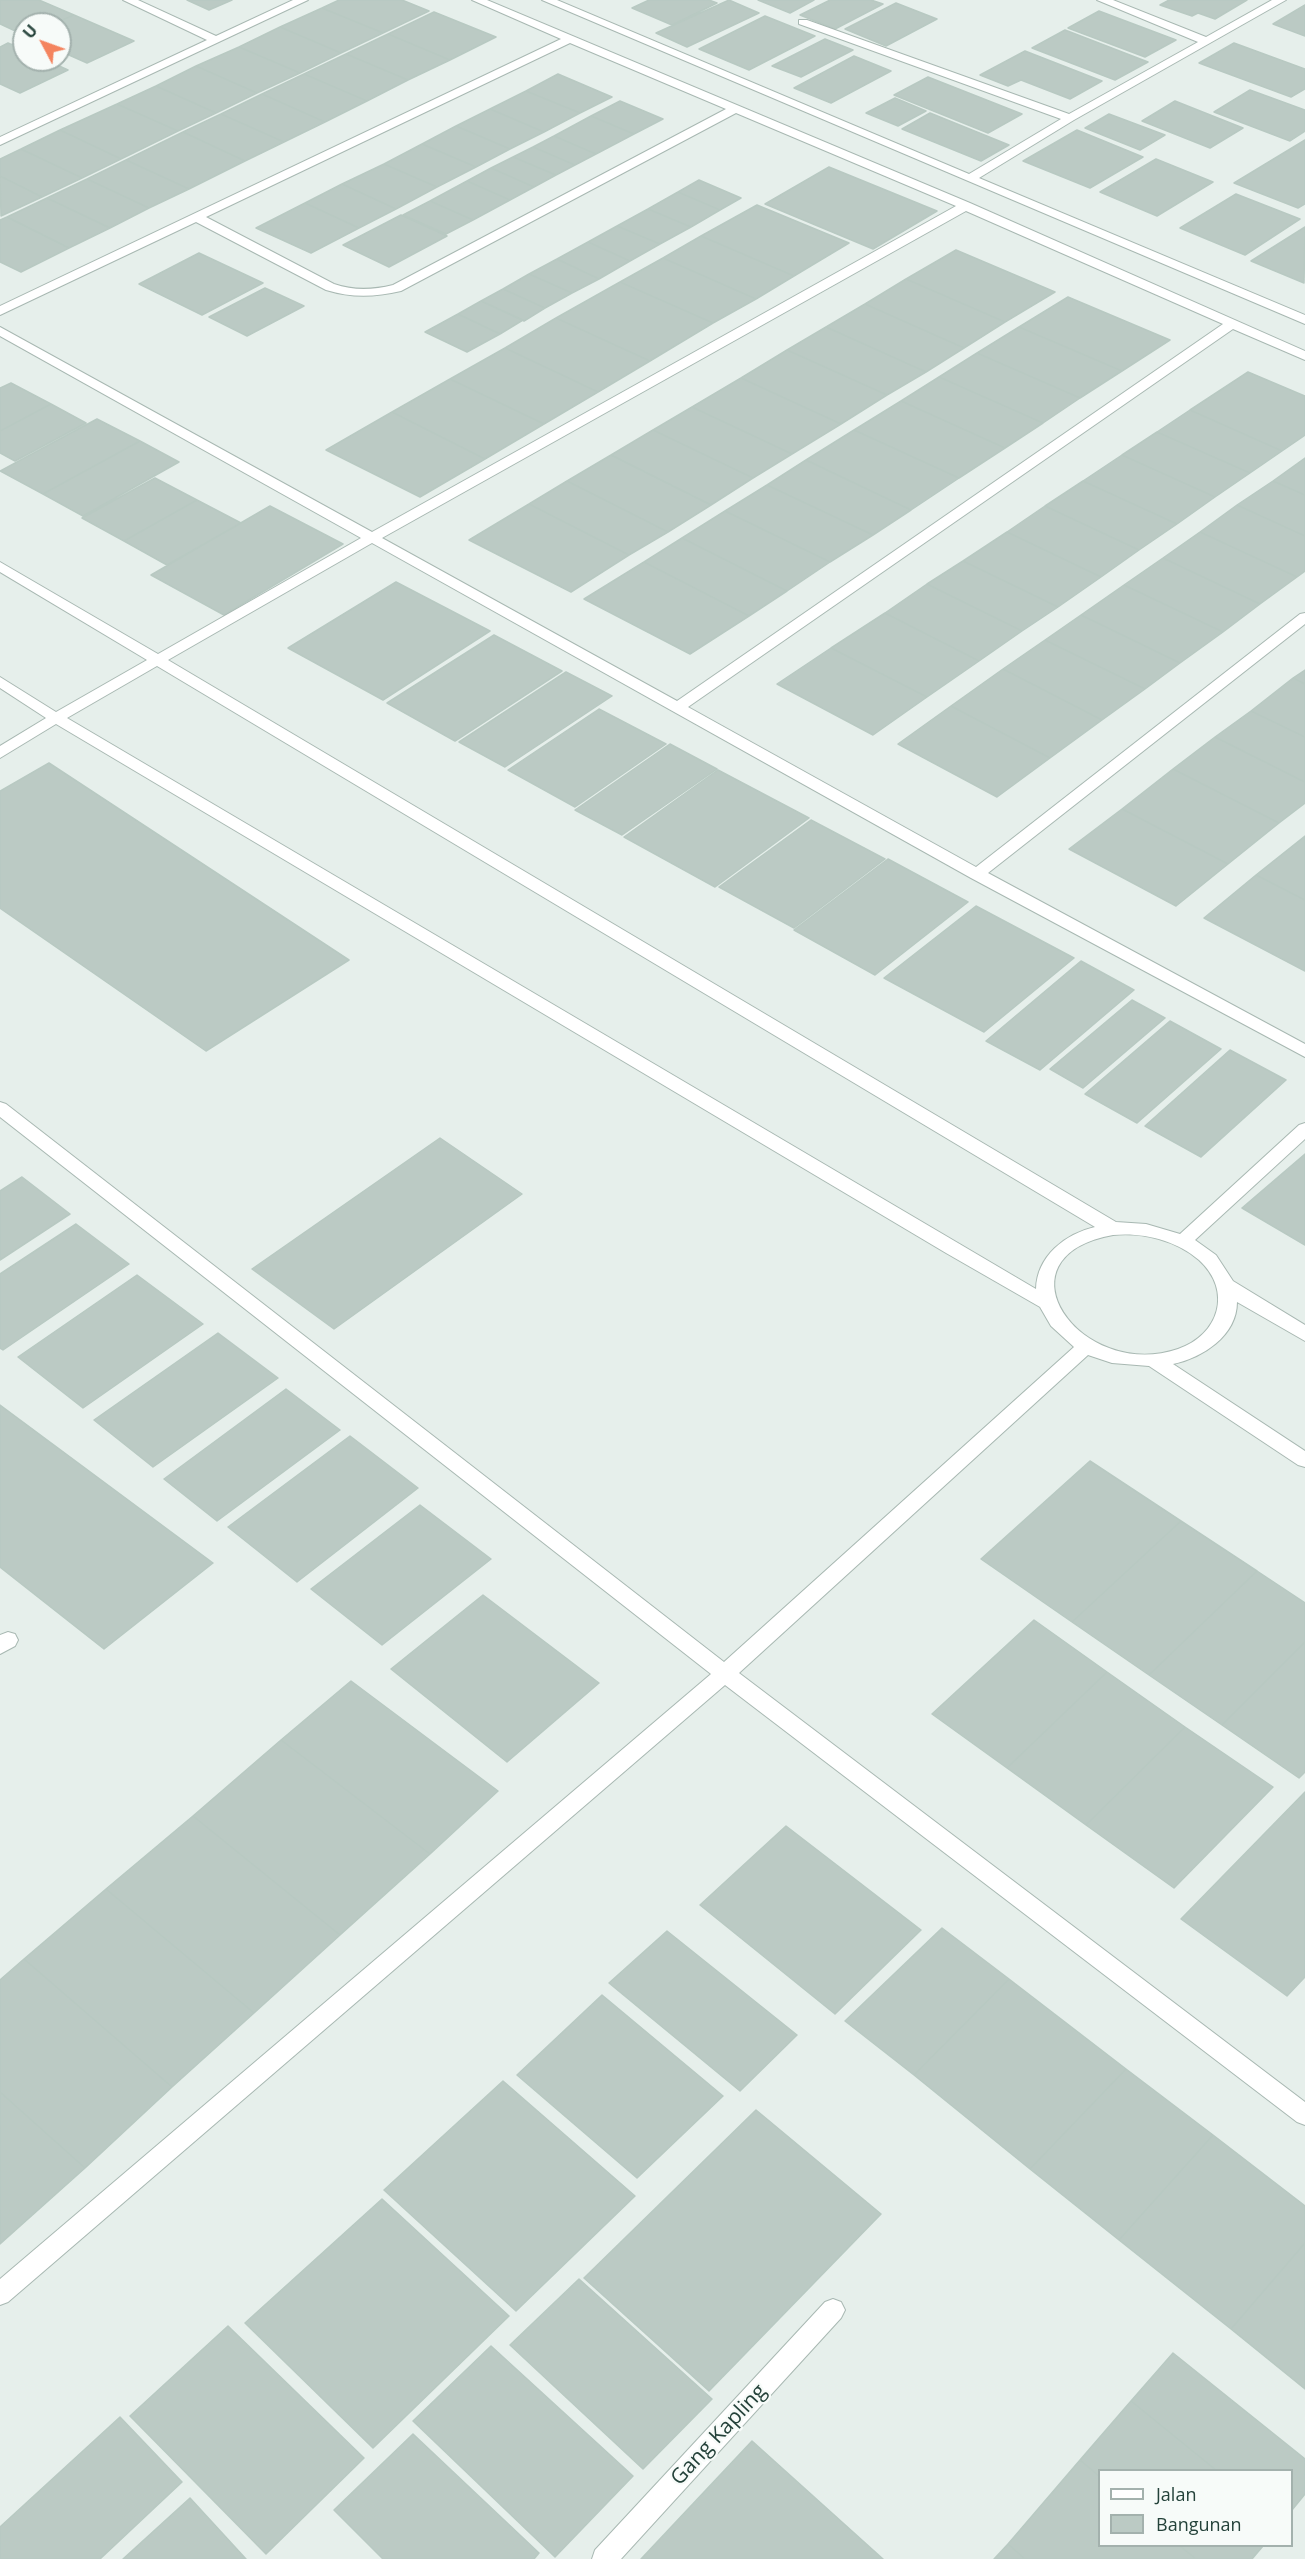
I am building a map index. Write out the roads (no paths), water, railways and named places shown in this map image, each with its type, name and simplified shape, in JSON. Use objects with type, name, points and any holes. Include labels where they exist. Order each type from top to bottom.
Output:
[{"type":"street","points":[[129,0],[216,40]]},
{"type":"street","points":[[3,136],[302,0]]},
{"type":"street","points":[[478,0],[966,206],[1305,356]]},
{"type":"street","points":[[548,0],[1305,320]]},
{"type":"street","points":[[1103,0],[1206,41]]},
{"type":"street","points":[[971,178],[1070,118],[1280,0]]},
{"type":"street","points":[[803,22],[1070,118]]},
{"type":"street","points":[[0,311],[570,39]]},
{"type":"street","points":[[196,217],[330,287],[358,294],[377,293],[397,288],[735,109]]},
{"type":"street","points":[[0,753],[156,660],[371,538],[966,206]]},
{"type":"street","points":[[677,708],[1232,324]]},
{"type":"street","points":[[0,331],[977,874],[1305,1051]]},
{"type":"street","points":[[0,566],[1113,1229]]},
{"type":"street","points":[[977,874],[1305,617]]},
{"type":"street","points":[[0,681],[57,718],[952,1250],[1045,1302]]},
{"type":"street","points":[[0,1108],[725,1674],[1305,2115]]},
{"type":"street","points":[[1183,1241],[1305,1129]]},
{"type":"street","points":[[1226,1285],[1227,1311],[1215,1335],[1189,1353],[1155,1361],[1119,1359],[1085,1347],[1060,1327],[1045,1302],[1044,1277],[1058,1254],[1080,1237],[1113,1229],[1149,1230],[1183,1241],[1210,1260],[1226,1285],[1305,1334]]},
{"type":"street","points":[[0,2294],[725,1674],[1085,1347]]},
{"type":"street","points":[[1155,1361],[1305,1460]]},
{"type":"street","name":"Gang Kapling","points":[[604,2559],[833,2310]]}]
